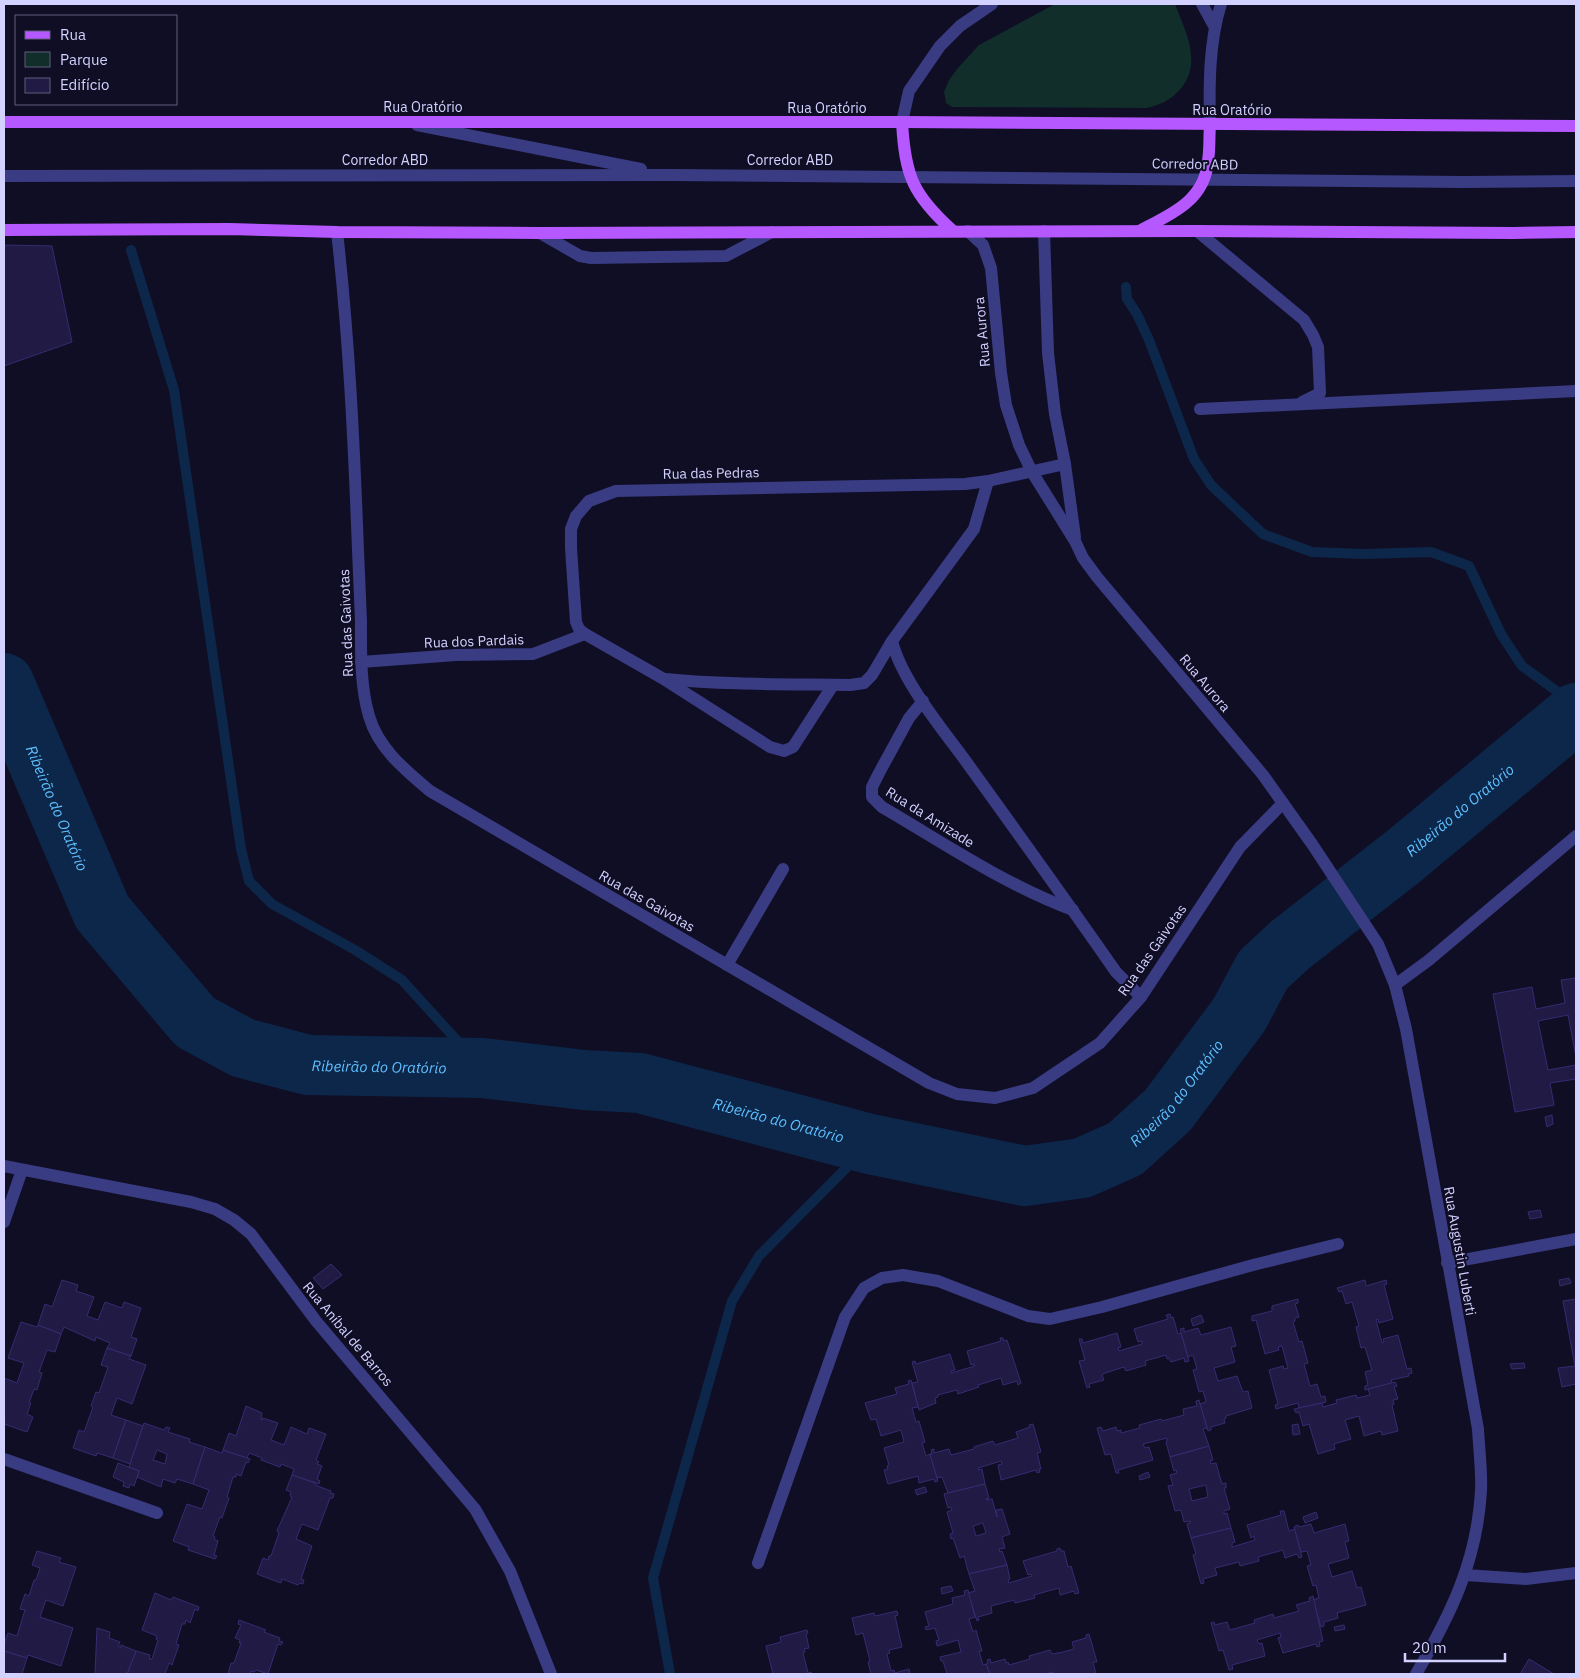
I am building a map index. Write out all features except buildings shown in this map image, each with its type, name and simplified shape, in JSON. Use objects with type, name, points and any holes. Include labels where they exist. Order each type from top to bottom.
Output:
[{"type":"main road","name":"Rua Oratório","points":[[4,122],[902,122],[1576,126]]},
{"type":"main road","points":[[902,122],[904,153],[910,177],[932,213],[953,232]]},
{"type":"main road","points":[[1139,231],[1184,206],[1196,195],[1204,179],[1208,162],[1210,125]]},
{"type":"main road","points":[[4,230],[230,229],[337,232],[540,233],[968,231],[1576,232]]},
{"type":"street","points":[[902,122],[909,91],[940,46],[960,26],[992,4]]},
{"type":"street","points":[[1202,4],[1214,26]]},
{"type":"street","points":[[1210,125],[1209,96],[1214,26],[1221,4]]},
{"type":"street","points":[[403,122],[670,174]]},
{"type":"street","name":"Corredor ABD","points":[[4,176],[670,174],[1576,181]]},
{"type":"street","name":"Rua Aurora","points":[[968,231],[983,245],[991,268],[1001,373],[1006,404],[1019,445],[1032,472],[1075,541],[1083,558],[1097,577],[1263,775],[1312,844]]},
{"type":"street","name":"Rua Aurora","points":[[1044,231],[1048,353],[1055,414],[1065,464],[1075,541]]},
{"type":"street","points":[[1197,231],[1289,306],[1304,320],[1313,335],[1318,347],[1320,393],[1298,404]]},
{"type":"street","name":"Rua das Gaivotas","points":[[337,232],[343,284],[355,488],[361,621],[360,662],[369,716],[383,746],[430,791],[929,1083],[957,1094],[995,1098],[1033,1088],[1100,1043],[1141,997],[1240,847],[1283,803]]},
{"type":"street","points":[[540,233],[580,256],[591,258],[726,256],[772,232]]},
{"type":"street","points":[[1200,409],[1576,391]]},
{"type":"street","name":"Rua das Pedras","points":[[585,634],[579,629],[576,622],[571,529],[576,516],[589,501],[616,491],[965,484],[988,481],[1065,464]]},
{"type":"street","points":[[662,678],[697,682],[832,685],[864,683],[872,675],[892,642],[974,529],[988,481]]},
{"type":"street","points":[[585,634],[662,678],[770,747],[784,751],[793,747],[832,685]]},
{"type":"street","name":"Rua dos Pardais","points":[[360,662],[456,655],[533,654],[585,634]]},
{"type":"street","points":[[892,642],[895,654],[904,673],[923,701],[1116,972],[1141,997]]},
{"type":"street","name":"Rua da Amizade","points":[[923,701],[909,718],[879,773],[872,787],[872,797],[882,807],[1018,886],[1048,901],[1073,910]]},
{"type":"street","points":[[1395,984],[1429,960],[1576,836]]},
{"type":"street","name":"Rua Augustin Luberti","points":[[1312,844],[1378,944],[1395,984],[1406,1029],[1478,1429],[1481,1490],[1476,1536],[1466,1576],[1439,1634],[1416,1674]]},
{"type":"street","points":[[727,965],[782,869]]},
{"type":"street","name":"Rua Aníbal de Barros","points":[[4,1166],[191,1202],[215,1209],[234,1220],[251,1234],[316,1321],[475,1509],[510,1571],[547,1672]]},
{"type":"street","points":[[4,1222],[22,1170]]},
{"type":"street","points":[[1447,1263],[1576,1239]]},
{"type":"street","points":[[758,1563],[845,1317],[864,1288],[882,1278],[903,1275],[938,1280],[1028,1316],[1050,1319],[1102,1308],[1253,1265],[1338,1244]]},
{"type":"street","points":[[4,1459],[157,1513]]},
{"type":"street","points":[[1466,1576],[1526,1579],[1576,1573]]},
{"type":"green space","points":[[1055,4],[1175,4],[1185,29],[1191,55],[1189,75],[1185,83],[1172,97],[1156,106],[1146,108],[952,107],[946,103],[944,92],[949,80],[979,45]]},
{"type":"waterway","points":[[131,250],[174,390],[241,849],[249,881],[272,904],[355,950],[402,980],[482,1068]]},
{"type":"waterway","points":[[1126,287],[1127,299],[1137,314],[1149,340],[1194,459],[1211,485],[1263,534],[1312,552],[1363,554],[1431,552],[1469,566],[1501,634],[1522,666],[1576,705]]},
{"type":"waterway","name":"Ribeirão do Oratório","points":[[4,683],[102,912],[195,1022],[243,1048],[308,1065],[482,1068],[584,1080],[640,1083],[870,1144],[1025,1176],[1082,1168],[1125,1149],[1168,1110],[1239,1015],[1263,970],[1290,945],[1404,856],[1576,713]]},
{"type":"waterway","points":[[670,1674],[653,1578],[732,1301],[759,1256],[870,1144]]}]
